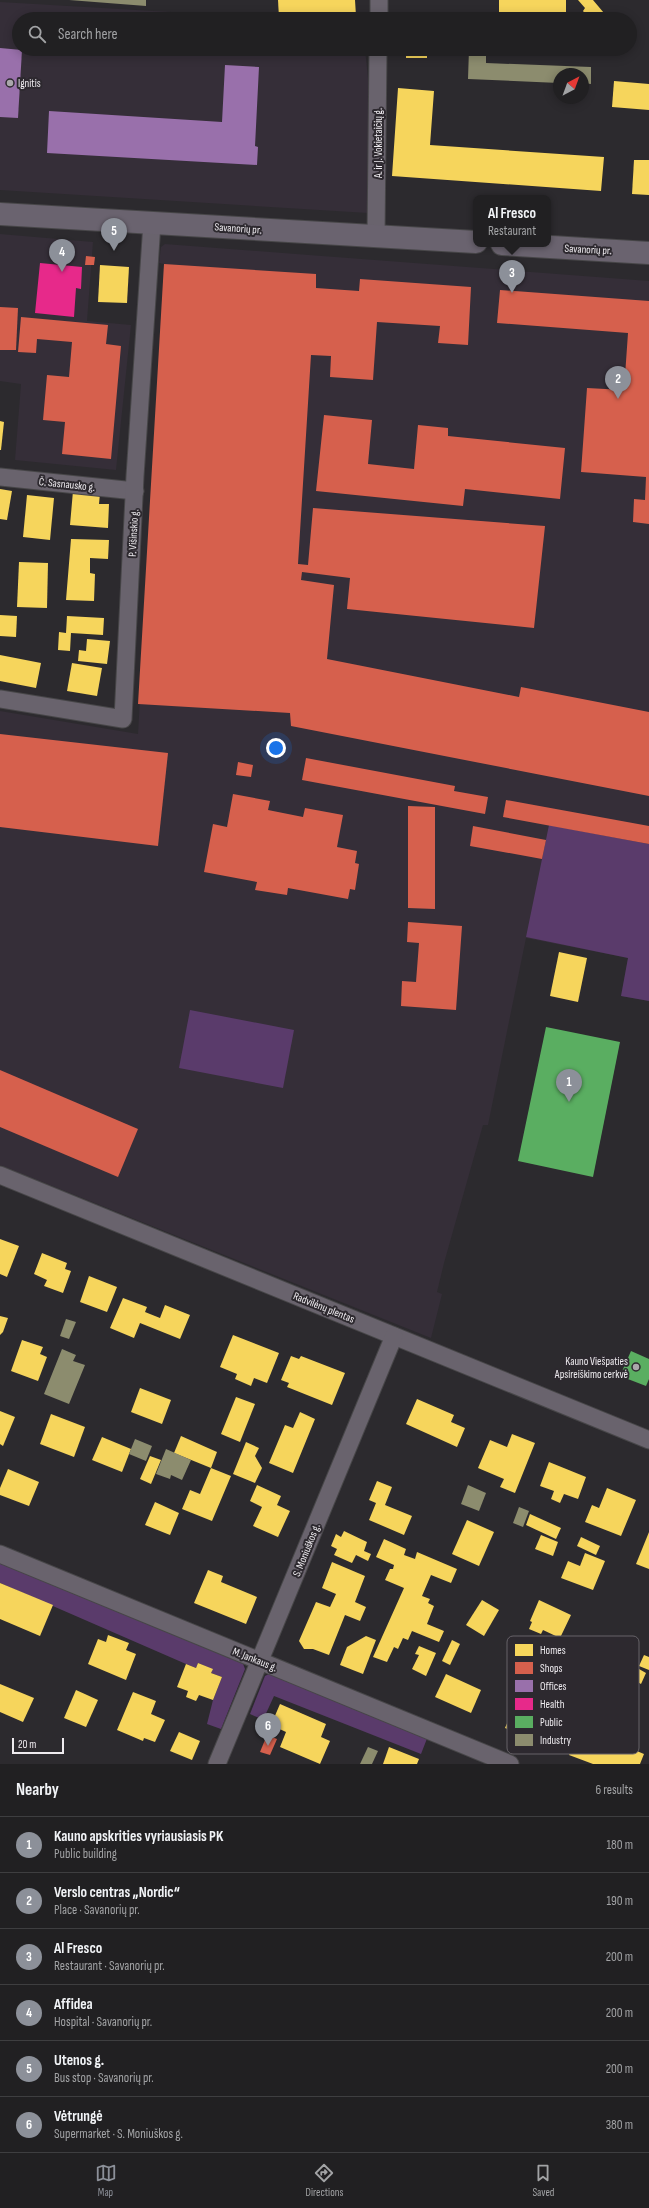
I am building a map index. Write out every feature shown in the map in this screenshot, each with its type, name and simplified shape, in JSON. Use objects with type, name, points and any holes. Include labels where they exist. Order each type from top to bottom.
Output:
[{"type":"main road","name":"Savanorių pr.","points":[[0,214],[473,242]]},
{"type":"main road","name":"Savanorių pr.","points":[[551,247],[649,253]]},
{"type":"street","points":[[379,0],[379,12]]},
{"type":"street","name":"A. ir J. Vokietaičių g.","points":[[376,236],[378,56]]},
{"type":"street","name":"P. Višinskio g.","points":[[0,699],[123,719],[135,490],[152,223]]},
{"type":"street","name":"Č. Sasnausko g.","points":[[0,477],[135,490]]},
{"type":"street","name":"Radvilėnų plentas","points":[[0,1175],[649,1440]]},
{"type":"street","name":"S. Moniuškos g.","points":[[217,1764],[394,1336]]},
{"type":"street","name":"M. Jankaus g.","points":[[0,1554],[510,1764]]},
{"type":"shaded area","points":[[0,2],[171,12],[12,12],[12,56],[366,56],[371,107],[368,213],[0,190]]},
{"type":"shaded area","points":[[0,234],[93,242],[87,321],[131,325],[116,470],[15,460],[21,384],[0,381]]},
{"type":"shaded area","points":[[165,244],[649,281],[649,1001],[621,996],[628,958],[526,938],[488,1125],[483,1125],[444,1263],[437,1292],[442,1294],[431,1338],[0,1165],[0,711],[138,734],[164,264],[159,263],[161,247]]},
{"type":"shaded area","points":[[549,825],[649,844],[649,1001],[621,996],[628,958],[526,937]]},
{"type":"shaded area","points":[[190,1010],[294,1030],[283,1088],[179,1068]]},
{"type":"shaded area","points":[[0,1561],[242,1661],[245,1669],[221,1729],[207,1724],[213,1700],[222,1677],[211,1673],[212,1669],[198,1663],[196,1668],[186,1664],[0,1583]]},
{"type":"shaded area","points":[[273,1672],[428,1736],[421,1754],[274,1696],[263,1720],[250,1714],[265,1676]]},
{"type":"building: Homes","points":[[278,0],[355,0],[356,12],[279,12]]},
{"type":"building: Homes","points":[[499,0],[566,0],[566,12],[499,12]]},
{"type":"building: Homes","points":[[578,0],[593,0],[603,12],[584,12],[585,8]]},
{"type":"building: Homes","points":[[406,56],[427,56],[427,58],[406,58]]},
{"type":"building: Homes","points":[[614,81],[649,84],[649,110],[612,107]]},
{"type":"building: Homes","points":[[398,88],[434,91],[430,145],[604,157],[601,191],[392,176]]},
{"type":"building: Homes","points":[[634,160],[649,160],[649,195],[632,194]]},
{"type":"building: Homes","points":[[100,265],[129,267],[127,303],[98,302]]},
{"type":"building: Homes","points":[[0,421],[4,422],[1,450],[0,450]]},
{"type":"building: Homes","points":[[0,489],[12,491],[7,520],[0,519]]},
{"type":"building: Homes","points":[[73,491],[100,493],[99,504],[109,504],[108,528],[70,525]]},
{"type":"building: Homes","points":[[27,495],[54,498],[50,540],[23,537]]},
{"type":"building: Homes","points":[[71,539],[109,540],[108,559],[90,558],[90,573],[95,574],[94,601],[66,600]]},
{"type":"building: Homes","points":[[19,562],[48,563],[47,608],[17,607]]},
{"type":"building: Homes","points":[[0,615],[17,616],[16,637],[0,636]]},
{"type":"building: Homes","points":[[67,616],[104,618],[103,635],[71,633],[70,651],[58,650],[59,632],[66,633]]},
{"type":"building: Homes","points":[[87,639],[110,641],[107,664],[78,661],[79,650],[86,651]]},
{"type":"building: Homes","points":[[0,655],[41,663],[36,688],[0,681]]},
{"type":"building: Homes","points":[[72,663],[102,668],[97,696],[67,691]]},
{"type":"building: Homes","points":[[559,952],[587,958],[578,1002],[550,996]]},
{"type":"building: Homes","points":[[0,1239],[19,1246],[7,1277],[0,1274]]},
{"type":"building: Homes","points":[[42,1253],[67,1263],[65,1269],[71,1271],[63,1293],[44,1286],[47,1280],[34,1274]]},
{"type":"building: Homes","points":[[89,1276],[117,1287],[107,1312],[80,1302]]},
{"type":"building: Homes","points":[[123,1298],[147,1307],[145,1312],[160,1318],[165,1305],[190,1315],[180,1339],[140,1323],[134,1338],[110,1328]]},
{"type":"building: Homes","points":[[0,1316],[8,1318],[3,1332],[0,1335]]},
{"type":"building: Homes","points":[[233,1335],[279,1353],[267,1383],[254,1378],[251,1386],[235,1379],[237,1374],[220,1367]]},
{"type":"building: Homes","points":[[22,1340],[43,1347],[40,1354],[47,1357],[38,1381],[11,1371]]},
{"type":"building: Homes","points":[[291,1356],[299,1359],[301,1356],[345,1373],[332,1405],[287,1387],[289,1383],[281,1380]]},
{"type":"building: Homes","points":[[140,1388],[171,1400],[162,1424],[131,1412]]},
{"type":"building: Homes","points":[[236,1397],[255,1404],[240,1442],[221,1434]]},
{"type":"building: Homes","points":[[417,1399],[454,1415],[451,1422],[465,1428],[457,1447],[406,1424]]},
{"type":"building: Homes","points":[[0,1411],[15,1417],[3,1446],[0,1444]]},
{"type":"building: Homes","points":[[300,1412],[315,1419],[293,1473],[269,1463],[285,1425],[293,1428]]},
{"type":"building: Homes","points":[[51,1414],[85,1427],[74,1457],[40,1444]]},
{"type":"building: Homes","points":[[512,1434],[535,1443],[515,1493],[500,1487],[504,1479],[478,1468],[490,1440],[507,1447]]},
{"type":"building: Homes","points":[[181,1436],[217,1452],[211,1468],[174,1453]]},
{"type":"building: Homes","points":[[102,1437],[131,1449],[122,1472],[92,1460]]},
{"type":"building: Homes","points":[[246,1442],[259,1448],[255,1456],[262,1468],[255,1483],[233,1474]]},
{"type":"building: Homes","points":[[150,1456],[161,1460],[151,1484],[140,1479]]},
{"type":"building: Homes","points":[[549,1462],[586,1477],[578,1499],[564,1494],[560,1503],[551,1499],[554,1491],[540,1486]]},
{"type":"building: Homes","points":[[211,1468],[231,1476],[212,1521],[182,1509],[190,1490],[200,1494]]},
{"type":"building: Homes","points":[[8,1469],[39,1482],[29,1506],[0,1495],[0,1488]]},
{"type":"building: Homes","points":[[377,1481],[392,1487],[385,1505],[412,1516],[404,1535],[369,1520],[376,1503],[369,1500]]},
{"type":"building: Homes","points":[[257,1485],[281,1496],[277,1505],[290,1511],[278,1537],[253,1526],[262,1507],[250,1501]]},
{"type":"building: Homes","points":[[607,1488],[636,1500],[621,1536],[585,1522],[592,1505],[599,1508]]},
{"type":"building: Homes","points":[[155,1502],[179,1513],[170,1535],[145,1525]]},
{"type":"building: Homes","points":[[530,1514],[561,1528],[556,1539],[526,1525]]},
{"type":"building: Homes","points":[[467,1520],[494,1532],[479,1566],[452,1554]]},
{"type":"building: Homes","points":[[344,1531],[367,1542],[364,1551],[371,1554],[368,1561],[356,1555],[352,1563],[334,1555],[337,1549],[331,1546],[336,1534],[341,1537]]},
{"type":"building: Homes","points":[[649,1532],[649,1569],[636,1564]]},
{"type":"building: Homes","points":[[541,1535],[558,1542],[553,1556],[535,1549]]},
{"type":"building: Homes","points":[[581,1537],[600,1546],[596,1555],[577,1546]]},
{"type":"building: Homes","points":[[384,1539],[406,1549],[404,1555],[415,1559],[417,1552],[457,1569],[451,1583],[431,1575],[422,1596],[430,1599],[428,1603],[434,1606],[427,1624],[444,1631],[439,1642],[412,1631],[408,1640],[403,1638],[398,1649],[394,1647],[387,1662],[373,1657],[404,1588],[385,1580],[390,1569],[393,1569],[394,1565],[376,1557]]},
{"type":"building: Homes","points":[[585,1553],[605,1561],[593,1590],[561,1578],[568,1561],[580,1566]]},
{"type":"building: Homes","points":[[332,1562],[365,1576],[355,1602],[366,1607],[360,1621],[345,1615],[329,1655],[313,1649],[304,1649],[299,1641],[316,1602],[330,1607],[336,1594],[322,1588]]},
{"type":"building: Homes","points":[[208,1570],[223,1576],[221,1582],[257,1597],[246,1624],[194,1603]]},
{"type":"building: Homes","points":[[0,1583],[53,1605],[40,1636],[0,1619]]},
{"type":"building: Homes","points":[[482,1600],[499,1610],[484,1636],[466,1625]]},
{"type":"building: Homes","points":[[539,1600],[571,1615],[561,1636],[556,1636],[543,1630],[541,1634],[529,1629],[532,1622],[530,1621]]},
{"type":"building: Homes","points":[[108,1635],[129,1643],[126,1650],[136,1654],[126,1680],[88,1664],[98,1639],[106,1642]]},
{"type":"building: Homes","points":[[366,1636],[376,1640],[363,1674],[340,1665],[347,1647]]},
{"type":"building: Homes","points":[[452,1640],[460,1644],[450,1665],[442,1661]]},
{"type":"building: Homes","points":[[419,1646],[436,1653],[426,1676],[412,1669],[419,1655],[415,1654]]},
{"type":"building: Homes","points":[[644,1655],[649,1657],[649,1670],[639,1666]]},
{"type":"building: Homes","points":[[198,1663],[213,1669],[211,1673],[222,1677],[213,1700],[199,1695],[196,1701],[186,1697],[188,1691],[177,1687],[186,1664],[196,1668]]},
{"type":"building: Homes","points":[[639,1669],[646,1673],[641,1684],[639,1683]]},
{"type":"building: Homes","points":[[446,1674],[481,1690],[471,1713],[435,1697]]},
{"type":"building: Homes","points":[[0,1684],[34,1698],[23,1722],[0,1712]]},
{"type":"building: Homes","points":[[76,1690],[98,1700],[86,1727],[64,1718]]},
{"type":"building: Homes","points":[[133,1692],[156,1701],[151,1714],[165,1720],[155,1742],[144,1738],[143,1741],[117,1730]]},
{"type":"building: Homes","points":[[280,1704],[326,1724],[321,1737],[330,1741],[320,1764],[280,1747],[286,1732],[271,1725]]},
{"type":"building: Homes","points":[[179,1732],[200,1741],[192,1760],[170,1751]]},
{"type":"building: Homes","points":[[389,1747],[419,1759],[417,1764],[383,1764]]},
{"type":"building: Homes","points":[[639,1752],[644,1754],[640,1764],[593,1764],[569,1755],[639,1754]]},
{"type":"building: Shops","points":[[86,256],[95,257],[94,265],[85,265]]},
{"type":"building: Shops","points":[[164,264],[316,274],[316,288],[359,291],[360,279],[471,287],[468,345],[438,343],[440,326],[377,322],[373,380],[330,377],[331,356],[311,355],[298,564],[308,565],[313,508],[545,526],[534,628],[347,609],[350,578],[302,572],[301,580],[334,585],[327,659],[519,697],[521,687],[649,712],[649,796],[291,726],[290,713],[138,704]]},
{"type":"building: Shops","points":[[500,290],[649,301],[649,524],[633,522],[634,499],[645,500],[646,477],[581,472],[587,388],[624,390],[628,333],[497,323]]},
{"type":"building: Shops","points":[[0,307],[18,308],[16,350],[0,350]]},
{"type":"building: Shops","points":[[21,317],[108,325],[106,344],[121,346],[111,459],[62,454],[65,422],[43,420],[47,375],[69,377],[72,342],[37,339],[36,353],[18,352]]},
{"type":"building: Shops","points":[[324,415],[372,420],[368,464],[414,469],[418,425],[448,428],[448,436],[565,448],[560,499],[465,489],[463,506],[316,491]]},
{"type":"building: Shops","points":[[0,734],[168,753],[158,846],[0,827]]},
{"type":"building: Shops","points":[[306,758],[455,786],[454,791],[488,797],[485,814],[302,780]]},
{"type":"building: Shops","points":[[238,762],[253,765],[251,777],[236,775]]},
{"type":"building: Shops","points":[[233,794],[270,801],[268,810],[303,817],[305,808],[343,815],[337,847],[357,851],[355,863],[359,864],[355,890],[350,889],[348,899],[288,888],[287,895],[255,890],[257,882],[204,872],[213,824],[227,827]]},
{"type":"building: Shops","points":[[506,800],[649,826],[649,844],[503,817]]},
{"type":"building: Shops","points":[[408,806],[435,807],[435,909],[408,908]]},
{"type":"building: Shops","points":[[473,826],[546,840],[542,859],[470,846]]},
{"type":"building: Shops","points":[[408,922],[462,926],[456,1010],[401,1006],[402,981],[416,982],[419,943],[407,942]]},
{"type":"building: Shops","points":[[0,1070],[138,1129],[118,1177],[0,1127]]},
{"type":"building: Shops","points":[[267,1735],[277,1739],[270,1755],[260,1752]]},
{"type":"building: Offices","name":"Ignitis","points":[[0,48],[12,49],[12,56],[22,56],[18,118],[0,117]]},
{"type":"building: Offices","points":[[225,65],[259,67],[255,146],[258,147],[257,165],[47,153],[49,111],[222,122]]},
{"type":"building: Health","points":[[40,263],[82,267],[81,289],[76,288],[74,317],[35,313]]},
{"type":"building: Public","points":[[546,1027],[620,1042],[593,1177],[518,1161]]},
{"type":"building: Public","name":"Kauno Viešpaties Apsireiškimo cerkvė","points":[[631,1351],[649,1359],[649,1379],[646,1386],[620,1376]]},
{"type":"building: Industry","points":[[69,0],[146,0],[146,6]]},
{"type":"building: Industry","points":[[469,56],[486,56],[486,63],[591,67],[591,84],[589,84],[589,68],[553,68],[553,83],[468,79]]},
{"type":"building: Industry","points":[[66,1319],[76,1322],[69,1339],[60,1336]]},
{"type":"building: Industry","points":[[62,1349],[76,1355],[73,1361],[85,1365],[69,1404],[44,1394]]},
{"type":"building: Industry","points":[[135,1439],[152,1446],[146,1461],[129,1454]]},
{"type":"building: Industry","points":[[166,1449],[191,1460],[182,1480],[171,1475],[170,1479],[156,1474]]},
{"type":"building: Industry","points":[[468,1485],[486,1493],[479,1511],[461,1504]]},
{"type":"building: Industry","points":[[519,1507],[529,1511],[523,1527],[513,1523]]},
{"type":"building: Industry","points":[[368,1747],[378,1751],[372,1764],[360,1764]]},
{"type":"place","name":"Ignitis","points":[[10,83]]},
{"type":"place","name":"Utenos g.","points":[[114,251]]},
{"type":"place","name":"Affidea","points":[[62,272]]},
{"type":"place","name":"Al Fresco","points":[[512,293]]},
{"type":"place","name":"Verslo centras „Nordic“","points":[[618,399]]},
{"type":"place","name":"Kauno apskrities vyriausiasis PK","points":[[569,1102]]},
{"type":"place","name":"Kauno Viešpaties Apsireiškimo cerkvė","points":[[636,1367]]},
{"type":"place","name":"Vėtrungė","points":[[268,1746]]}]
